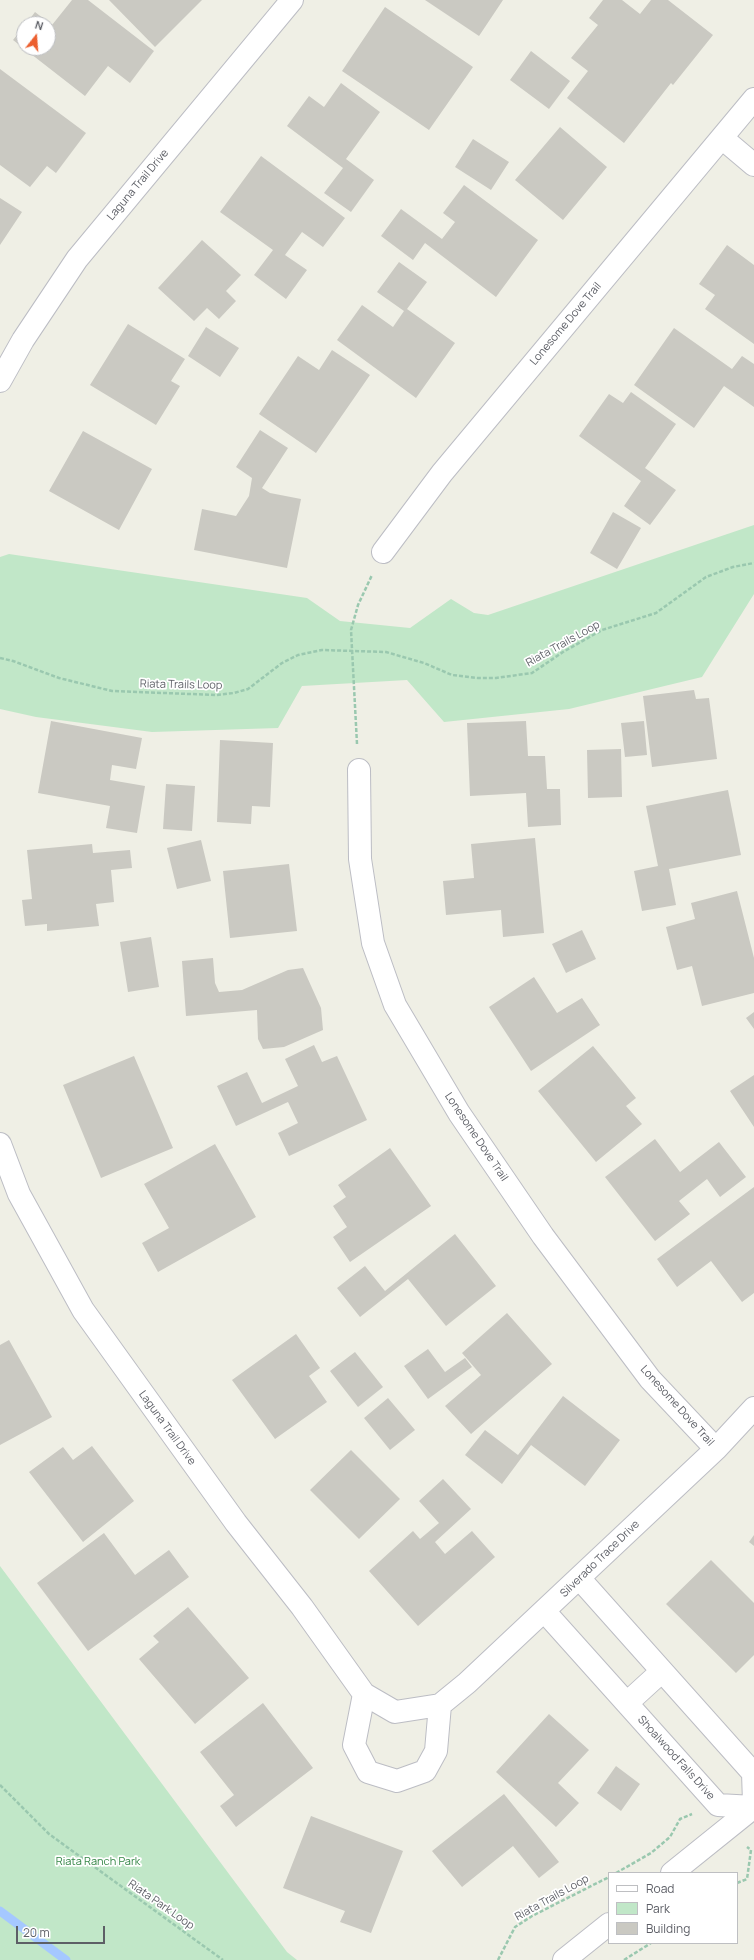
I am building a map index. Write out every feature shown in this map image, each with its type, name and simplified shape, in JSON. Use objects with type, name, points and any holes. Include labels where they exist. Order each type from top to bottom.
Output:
[{"type":"street","name":"Laguna Trail Drive","points":[[0,381],[23,340],[77,258],[292,0]]},
{"type":"street","name":"Lonesome Dove Trail","points":[[383,552],[442,473],[754,99]]},
{"type":"street","points":[[722,138],[754,165]]},
{"type":"street","name":"Lonesome Dove Trail","points":[[360,770],[361,867],[373,943],[395,1005],[458,1113],[543,1236],[650,1379],[716,1449]]},
{"type":"street","name":"Laguna Trail Drive","points":[[0,1144],[19,1194],[83,1310],[227,1510],[302,1607],[364,1694],[395,1712],[440,1705]]},
{"type":"street","name":"Silverado Trace Drive","points":[[440,1705],[467,1683],[545,1612],[716,1449],[754,1408]]},
{"type":"street","points":[[579,1578],[752,1773],[754,1802]]},
{"type":"street","name":"Shoalwood Falls Drive","points":[[545,1612],[718,1805],[754,1807]]},
{"type":"street","points":[[627,1703],[661,1672]]},
{"type":"street","points":[[364,1694],[354,1745],[368,1772],[398,1781],[425,1771],[436,1751],[440,1705]]},
{"type":"street","points":[[673,1872],[754,1807]]},
{"type":"street","points":[[564,1960],[608,1925]]},
{"type":"path","points":[[360,770],[350,630],[358,605],[383,552]]},
{"type":"path","name":"Riata Trails Loop","points":[[0,658],[13,661],[59,678],[112,691],[216,695],[234,693],[248,688],[282,663],[298,655],[322,650],[386,652],[424,663],[452,675],[478,678],[532,673],[563,652],[602,630],[656,613],[706,577],[733,567],[754,563]]},
{"type":"path","name":"Riata Park Loop","points":[[0,1785],[49,1834],[223,1960]]},
{"type":"path","points":[[618,1872],[651,1854],[670,1837],[680,1819],[718,1805]]},
{"type":"path","name":"Riata Trails Loop","points":[[498,1960],[515,1928],[532,1916],[608,1878]]},
{"type":"path","points":[[624,1960],[650,1944]]},
{"type":"green space","points":[[754,525],[754,594],[702,677],[569,709],[444,722],[407,680],[302,686],[278,728],[152,732],[36,717],[0,709],[0,557],[9,554],[307,598],[340,621],[410,628],[451,599],[474,613],[488,615]]},
{"type":"green space","name":"Riata Ranch Park","points":[[0,1566],[287,1952],[297,1960],[0,1960]]},
{"type":"building","points":[[72,0],[88,0],[154,51],[130,83],[108,66],[85,96],[34,56],[56,56],[56,20]]},
{"type":"building","points":[[109,0],[202,0],[155,47]]},
{"type":"building","points":[[425,0],[503,0],[479,36]]},
{"type":"building","points":[[603,0],[622,0],[640,14],[651,0],[668,0],[713,35],[673,85],[671,83],[624,143],[567,98],[588,71],[571,58],[598,25],[589,18]]},
{"type":"building","points":[[385,7],[473,67],[429,130],[342,71]]},
{"type":"building","points":[[35,12],[40,16],[32,16]]},
{"type":"building","points":[[531,51],[570,81],[549,109],[510,80]]},
{"type":"building","points":[[0,69],[86,133],[56,173],[47,166],[30,187],[0,165]]},
{"type":"building","points":[[341,83],[380,112],[346,159],[374,180],[351,212],[324,193],[343,168],[287,126],[309,96],[324,107]]},
{"type":"building","points":[[560,127],[607,167],[563,220],[515,180]]},
{"type":"building","points":[[473,139],[509,162],[491,190],[455,167]]},
{"type":"building","points":[[261,156],[345,218],[323,247],[302,232],[285,255],[307,270],[286,299],[254,275],[273,250],[220,212]]},
{"type":"building","points":[[464,185],[538,240],[496,297],[425,243],[413,260],[381,236],[401,209],[442,239],[455,222],[443,213]]},
{"type":"building","points":[[0,198],[22,212],[0,245]]},
{"type":"building","points":[[202,240],[241,275],[226,291],[236,301],[219,319],[207,308],[194,321],[158,288]]},
{"type":"building","points":[[727,245],[754,265],[754,344],[705,309],[715,295],[699,284]]},
{"type":"building","points":[[399,262],[427,282],[407,309],[455,343],[416,398],[337,340],[362,305],[393,327],[404,311],[377,292]]},
{"type":"building","points":[[128,324],[185,359],[171,381],[180,386],[156,425],[90,385]]},
{"type":"building","points":[[206,327],[239,348],[220,377],[188,356]]},
{"type":"building","points":[[674,328],[732,369],[742,356],[754,364],[754,407],[724,386],[694,428],[634,385]]},
{"type":"building","points":[[332,350],[370,375],[316,453],[259,414],[298,356],[319,370]]},
{"type":"building","points":[[631,392],[676,424],[645,468],[676,490],[650,525],[624,506],[641,481],[579,436],[609,394],[623,403]]},
{"type":"building","points":[[260,430],[288,448],[262,488],[270,493],[301,499],[287,568],[194,550],[202,509],[236,516],[249,496],[252,478],[236,467]]},
{"type":"building","points":[[83,431],[152,469],[119,530],[49,491]]},
{"type":"building","points":[[613,512],[641,528],[617,569],[590,553]]},
{"type":"building","points":[[694,690],[696,699],[709,698],[717,759],[652,767],[643,696]]},
{"type":"building","points":[[51,721],[142,738],[136,769],[112,765],[110,780],[145,786],[137,833],[106,828],[110,806],[38,793]]},
{"type":"building","points":[[526,721],[528,756],[545,756],[547,789],[560,789],[561,825],[528,827],[526,793],[470,796],[467,723]]},
{"type":"building","points":[[644,721],[647,755],[625,757],[621,723]]},
{"type":"building","points":[[220,740],[273,743],[270,807],[252,806],[251,824],[217,822]]},
{"type":"building","points":[[621,749],[622,797],[588,798],[587,750]]},
{"type":"building","points":[[166,784],[195,786],[192,831],[163,829]]},
{"type":"building","points":[[728,790],[741,855],[669,869],[676,905],[642,911],[634,871],[658,866],[646,806]]},
{"type":"building","points":[[535,838],[544,933],[503,937],[501,910],[446,915],[443,881],[474,878],[471,844]]},
{"type":"building","points":[[201,840],[211,881],[177,889],[167,848]]},
{"type":"building","points":[[92,844],[93,853],[130,850],[132,868],[111,870],[114,902],[96,904],[99,926],[47,931],[47,924],[25,926],[22,900],[32,899],[27,850]]},
{"type":"building","points":[[289,864],[297,931],[230,938],[223,871]]},
{"type":"building","points":[[737,891],[754,958],[754,993],[702,1006],[692,966],[677,970],[666,927],[695,919],[691,903]]},
{"type":"building","points":[[582,930],[596,959],[566,973],[552,944]]},
{"type":"building","points":[[151,937],[159,987],[128,992],[120,942]]},
{"type":"building","points":[[213,958],[215,983],[219,992],[242,990],[288,970],[303,968],[321,1008],[323,1030],[284,1047],[263,1049],[258,1039],[257,1010],[186,1016],[182,961]]},
{"type":"building","points":[[534,977],[557,1013],[582,998],[600,1025],[531,1071],[489,1007]]},
{"type":"building","points":[[754,1012],[754,1029],[746,1018]]},
{"type":"building","points":[[314,1045],[322,1062],[337,1056],[367,1120],[289,1156],[278,1133],[298,1123],[288,1102],[236,1126],[217,1086],[247,1072],[262,1103],[298,1086],[285,1059]]},
{"type":"building","points":[[593,1046],[636,1098],[626,1106],[642,1124],[596,1162],[538,1091]]},
{"type":"building","points":[[134,1056],[173,1148],[101,1178],[63,1085]]},
{"type":"building","points":[[754,1075],[754,1127],[730,1091]]},
{"type":"building","points":[[655,1139],[680,1172],[719,1142],[746,1177],[720,1197],[707,1179],[679,1201],[690,1214],[655,1241],[605,1177]]},
{"type":"building","points":[[215,1144],[256,1217],[158,1272],[142,1243],[169,1228],[144,1184]]},
{"type":"building","points":[[390,1148],[431,1206],[350,1262],[333,1237],[347,1227],[333,1206],[346,1197],[338,1185]]},
{"type":"building","points":[[754,1187],[754,1293],[742,1302],[711,1261],[677,1287],[657,1259]]},
{"type":"building","points":[[455,1234],[496,1286],[446,1326],[408,1279],[360,1317],[337,1288],[365,1266],[385,1291]]},
{"type":"building","points":[[507,1313],[552,1364],[471,1434],[445,1406],[481,1375],[462,1353]]},
{"type":"building","points":[[296,1334],[320,1368],[309,1376],[327,1402],[275,1439],[232,1380]]},
{"type":"building","points":[[9,1340],[52,1417],[0,1445],[0,1345]]},
{"type":"building","points":[[428,1349],[445,1372],[465,1358],[472,1367],[428,1399],[404,1366]]},
{"type":"building","points":[[355,1352],[383,1387],[358,1407],[330,1371]]},
{"type":"building","points":[[563,1396],[620,1440],[585,1486],[531,1445],[502,1484],[465,1455],[485,1430],[518,1455]]},
{"type":"building","points":[[388,1398],[415,1430],[390,1450],[364,1418]]},
{"type":"building","points":[[92,1446],[134,1501],[83,1542],[29,1472],[63,1447],[73,1460]]},
{"type":"building","points":[[351,1450],[400,1499],[359,1539],[310,1490]]},
{"type":"building","points":[[443,1479],[471,1509],[435,1542],[445,1554],[472,1531],[495,1557],[418,1626],[369,1571],[413,1531],[420,1539],[439,1523],[419,1501]]},
{"type":"building","points":[[104,1533],[135,1575],[169,1550],[189,1577],[88,1651],[37,1583]]},
{"type":"building","points":[[754,1535],[754,1546],[749,1542]]},
{"type":"building","points":[[711,1560],[754,1603],[754,1655],[736,1673],[666,1604]]},
{"type":"building","points":[[188,1607],[249,1678],[195,1724],[139,1659],[159,1642],[153,1636]]},
{"type":"building","points":[[263,1703],[313,1768],[236,1827],[220,1806],[234,1795],[200,1752]]},
{"type":"building","points":[[549,1714],[589,1750],[558,1783],[579,1803],[556,1827],[496,1772]]},
{"type":"building","points":[[616,1766],[640,1784],[621,1811],[597,1793]]},
{"type":"building","points":[[504,1794],[559,1862],[539,1878],[513,1846],[462,1887],[432,1851]]},
{"type":"building","points":[[311,1816],[403,1851],[371,1933],[340,1922],[345,1911],[283,1888]]},
{"type":"waterway","points":[[0,1911],[66,1960]]}]
